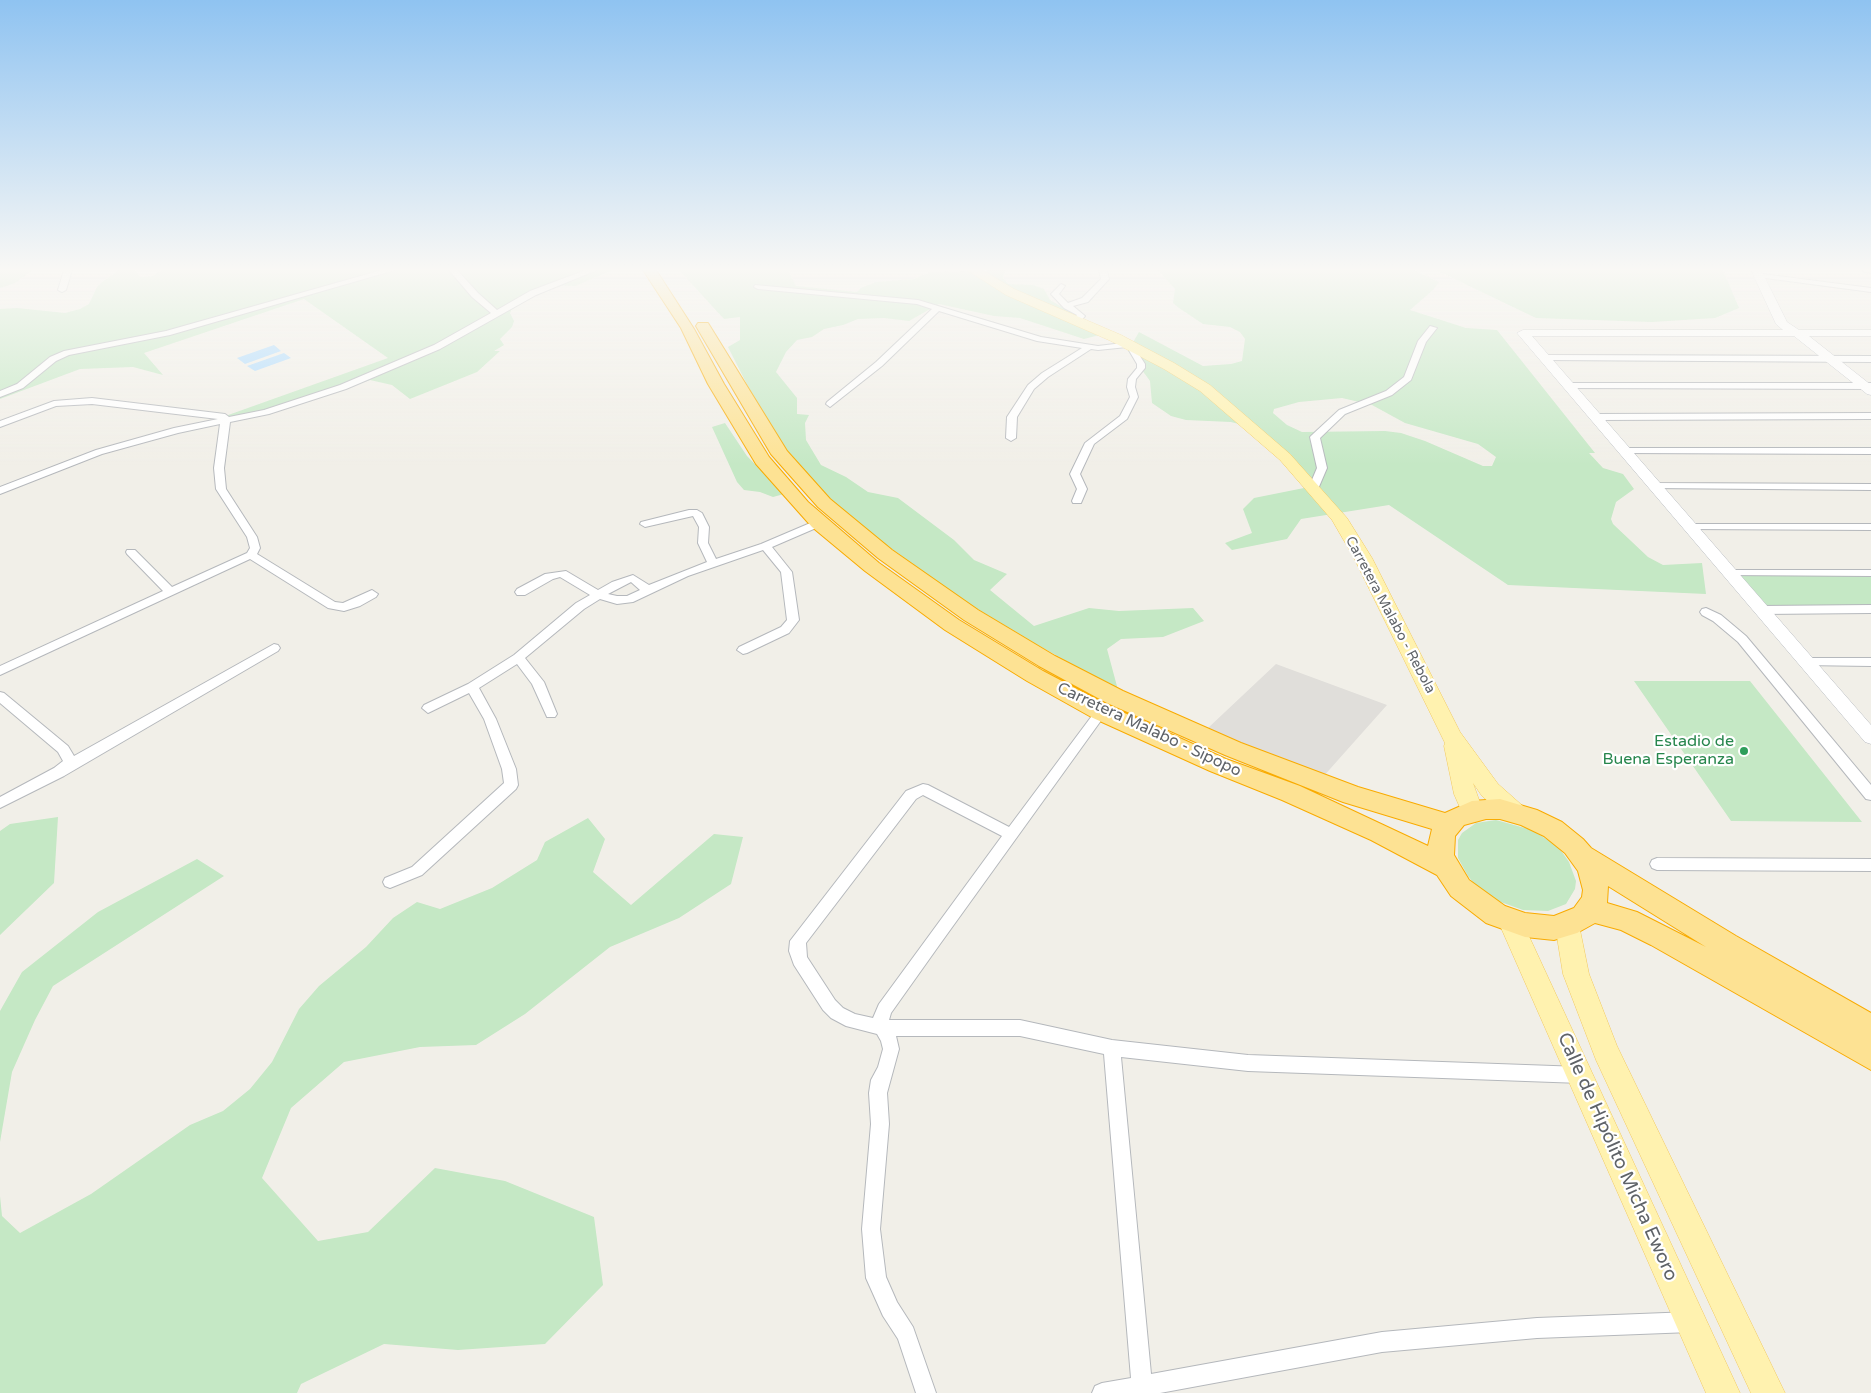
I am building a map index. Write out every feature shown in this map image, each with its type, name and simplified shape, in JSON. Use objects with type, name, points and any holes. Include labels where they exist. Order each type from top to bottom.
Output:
[{"type":"highway","name":"Carretera Malabo - Sipopo","points":[[698,335],[716,384],[762,460],[819,524],[872,567],[952,625],[1035,676],[1101,712],[1218,765],[1291,793],[1380,833],[1446,867]]},
{"type":"highway","name":"Carretera Malabo - Sipopo","points":[[702,335],[780,454],[824,503],[885,554],[971,616],[1046,661],[1115,697],[1233,749],[1352,795],[1449,824]]},
{"type":"highway","points":[[1486,809],[1516,812],[1553,829],[1582,856],[1590,867],[1595,884],[1594,900],[1590,910],[1576,922],[1567,926],[1540,928],[1510,921],[1496,915],[1471,898],[1460,888],[1446,867],[1441,843],[1449,824],[1463,814],[1472,811],[1486,809]]},
{"type":"highway","points":[[1582,856],[1726,945],[1871,1029]]},
{"type":"highway","points":[[1590,910],[1627,920],[1661,936],[1871,1056]]},
{"type":"main road","name":"Carretera Malabo - Rebola","points":[[1107,335],[1205,388],[1261,434],[1314,488],[1339,518],[1363,558],[1452,736],[1490,790],[1516,812]]},
{"type":"main road","name":"Carretera Malabo - Rebola","points":[[1452,736],[1465,794],[1472,811]]},
{"type":"main road","name":"Calle de Hipólito Micha Eworo","points":[[1510,921],[1723,1393]]},
{"type":"main road","name":"Calle de Hipólito Micha Eworo","points":[[1567,926],[1572,959],[1587,1007],[1605,1051],[1768,1393]]},
{"type":"street","points":[[0,394],[20,386],[54,359],[67,353],[158,335]]},
{"type":"street","points":[[0,491],[99,452],[177,430],[238,419],[343,387],[406,362],[459,335]]},
{"type":"street","points":[[830,404],[879,364],[909,335]]},
{"type":"street","points":[[1023,335],[1089,347],[1105,348],[1125,343]]},
{"type":"street","points":[[1314,488],[1322,468],[1315,436],[1342,412],[1389,393],[1408,378],[1422,341],[1427,335]]},
{"type":"street","points":[[1525,335],[1806,662],[1864,721],[1871,737]]},
{"type":"street","points":[[1801,335],[1869,388]]},
{"type":"street","points":[[1074,344],[1125,343]]},
{"type":"street","points":[[1077,501],[1082,489],[1075,474],[1090,443],[1124,417],[1134,398],[1131,387],[1132,379],[1141,368],[1141,364],[1125,343]]},
{"type":"street","points":[[1011,438],[1012,417],[1031,388],[1045,375],[1089,347]]},
{"type":"street","points":[[1545,358],[1871,359]]},
{"type":"street","points":[[1569,386],[1869,388]]},
{"type":"street","points":[[0,424],[54,404],[92,401],[238,419]]},
{"type":"street","points":[[1596,417],[1871,416]]},
{"type":"street","points":[[0,671],[251,555],[256,548],[252,537],[221,489],[219,468],[225,422]]},
{"type":"street","points":[[1624,451],[1871,451]]},
{"type":"street","points":[[1655,486],[1871,487]]},
{"type":"street","points":[[645,524],[689,513],[697,513],[704,527],[703,543],[713,564]]},
{"type":"street","points":[[521,592],[549,576],[562,573],[599,594],[623,600],[649,591],[675,578],[765,546],[819,524]]},
{"type":"street","points":[[1691,527],[1871,527]]},
{"type":"street","points":[[743,650],[785,630],[793,620],[786,572],[765,546]]},
{"type":"street","points":[[131,552],[171,593]]},
{"type":"street","points":[[251,555],[332,605],[344,607],[372,594]]},
{"type":"street","points":[[1730,573],[1871,573]]},
{"type":"street","points":[[428,708],[472,687],[518,658],[563,619],[621,581],[633,578],[649,591]]},
{"type":"street","points":[[1762,610],[1871,609]]},
{"type":"street","points":[[1706,612],[1725,624],[1742,639],[1871,796]]},
{"type":"street","points":[[0,803],[274,648]]},
{"type":"street","points":[[518,658],[538,682],[551,714]]},
{"type":"street","points":[[1806,662],[1871,662]]},
{"type":"street","points":[[390,882],[417,871],[511,785],[509,769],[490,719],[472,687]]},
{"type":"street","points":[[0,696],[63,749],[71,762],[68,766]]},
{"type":"street","points":[[926,1393],[906,1334],[890,1309],[876,1278],[871,1229],[880,1124],[878,1093],[880,1080],[886,1069],[891,1049],[889,1039],[882,1028],[881,1019],[885,1009],[1101,712]]},
{"type":"street","points":[[1011,834],[928,791],[917,791],[798,941],[797,951],[800,960],[829,1005],[837,1013],[852,1021],[882,1028],[1020,1028],[1112,1048],[1248,1063],[1581,1075]]},
{"type":"street","points":[[1657,864],[1871,865]]},
{"type":"street","points":[[1112,1048],[1142,1386]]},
{"type":"street","points":[[1102,1393],[1382,1342],[1537,1328],[1690,1322]]},
{"type":"shaded area","points":[[1276,664],[1387,705],[1322,778],[1208,728]]},
{"type":"green space","points":[[0,335],[197,335],[144,353],[163,375],[133,367],[80,369],[0,399]]},
{"type":"green space","points":[[355,335],[504,335],[500,339],[504,345],[494,351],[500,351],[477,372],[410,399],[392,385],[370,380],[306,402],[225,422],[217,419],[388,358]]},
{"type":"green space","points":[[740,335],[815,335],[797,340],[786,352],[776,372],[797,398],[797,414],[809,415],[805,423],[806,440],[821,465],[846,477],[868,492],[898,498],[954,540],[974,560],[1007,574],[990,590],[1034,626],[1089,608],[1119,611],[1193,608],[1204,621],[1163,637],[1121,639],[1107,649],[1118,690],[969,604],[882,542],[829,498],[802,471],[766,422],[728,347],[740,340]]},
{"type":"green space","points":[[1072,335],[1099,335],[1084,339]]},
{"type":"green space","points":[[1137,335],[1145,335],[1203,366],[1231,364],[1242,361],[1245,339],[1242,335],[1501,335],[1595,453],[1589,453],[1603,468],[1623,474],[1634,489],[1616,502],[1611,519],[1613,524],[1648,557],[1663,565],[1702,563],[1706,594],[1508,585],[1389,505],[1301,519],[1287,539],[1232,550],[1225,543],[1252,533],[1243,509],[1254,498],[1309,487],[1246,426],[1231,422],[1186,420],[1171,416],[1152,403],[1150,381],[1128,351]],"holes":[[[1342,398],[1372,405],[1405,423],[1478,444],[1496,457],[1492,466],[1483,466],[1425,441],[1401,433],[1385,431],[1302,432],[1287,425],[1273,413],[1274,409],[1299,402]]]},
{"type":"green space","points":[[725,423],[747,456],[784,494],[773,497],[760,492],[744,490],[737,482],[712,427]]},
{"type":"green space","points":[[1740,576],[1871,576],[1871,608],[1767,608]]},
{"type":"green space","name":"Estadio de Buena Esperanza","points":[[1634,681],[1750,681],[1862,822],[1731,821]]},
{"type":"green space","points":[[58,817],[54,883],[0,935],[0,831],[10,824]]},
{"type":"green space","points":[[588,818],[605,839],[593,872],[631,905],[714,834],[743,837],[731,884],[679,918],[610,947],[525,1014],[476,1045],[420,1047],[344,1062],[291,1108],[262,1178],[318,1241],[368,1232],[435,1168],[505,1181],[594,1217],[603,1285],[545,1344],[458,1350],[384,1344],[301,1384],[297,1393],[0,1393],[0,1196],[2,1216],[20,1233],[91,1194],[190,1125],[223,1111],[250,1089],[272,1062],[299,1009],[319,986],[366,947],[393,918],[417,902],[440,909],[492,888],[537,860],[545,842]]},
{"type":"green space","points":[[1496,820],[1532,830],[1554,844],[1562,852],[1569,862],[1576,881],[1575,889],[1566,904],[1548,911],[1523,910],[1498,901],[1476,886],[1458,858],[1458,840],[1462,833],[1476,823]]},
{"type":"green space","points":[[197,859],[224,876],[53,986],[35,1020],[12,1072],[0,1142],[0,1011],[22,972],[98,912]]},
{"type":"water","points":[[274,345],[281,351],[245,364],[237,358]]},
{"type":"water","points":[[284,353],[291,358],[255,371],[247,366]]},
{"type":"place","name":"Estadio de Buena Esperanza","points":[[1744,751]]}]
